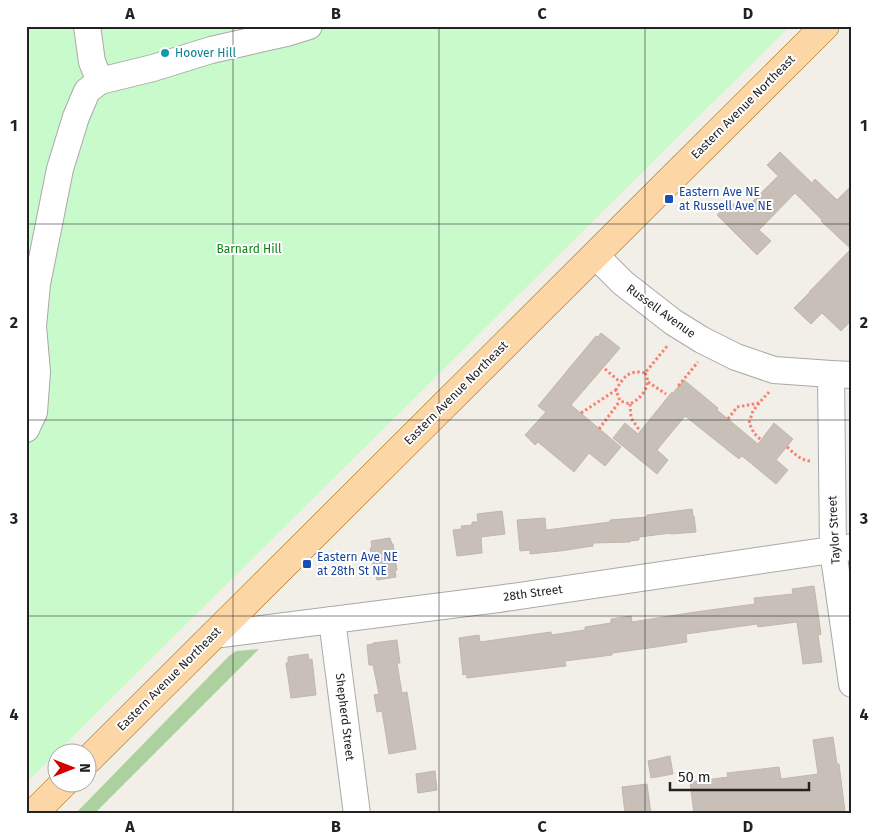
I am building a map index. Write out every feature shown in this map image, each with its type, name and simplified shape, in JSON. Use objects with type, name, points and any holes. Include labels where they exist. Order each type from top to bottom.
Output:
[{"type":"main road","name":"Eastern Avenue Northeast","points":[[98,750],[825,26]]},
{"type":"main road","points":[[33,814],[55,792]]},
{"type":"street","points":[[87,26],[92,62],[100,81]]},
{"type":"street","points":[[26,429],[34,412],[37,372],[33,326],[37,284],[60,169],[76,117],[87,91],[100,81],[153,68],[211,50],[309,26]]},
{"type":"street","name":"Russell Avenue","points":[[595,255],[623,283],[673,322],[736,357],[774,370],[841,375]]},
{"type":"street","name":"Taylor Street","points":[[841,375],[842,549],[852,684]]},
{"type":"street","name":"28th Street","points":[[213,635],[498,598],[842,549]]},
{"type":"street","name":"Shepherd Street","points":[[332,620],[357,814]]},
{"type":"path","points":[[645,373],[670,342]]},
{"type":"path","points":[[680,385],[700,360]]},
{"type":"path","points":[[605,369],[620,382]]},
{"type":"path","points":[[581,413],[616,390],[620,382],[630,373],[635,371],[645,373]]},
{"type":"path","points":[[630,404],[646,389],[648,382],[645,373]]},
{"type":"path","points":[[648,382],[666,394]]},
{"type":"path","points":[[761,440],[754,433],[749,423],[753,411],[772,386]]},
{"type":"path","points":[[616,390],[620,401]]},
{"type":"path","points":[[620,401],[630,404]]},
{"type":"path","points":[[599,429],[620,401]]},
{"type":"path","points":[[728,420],[737,407],[760,403]]},
{"type":"path","points":[[630,404],[631,418],[640,431]]},
{"type":"path","points":[[787,447],[800,458],[813,461]]},
{"type":"green space","name":"Barnard Hill","points":[[26,26],[790,26],[67,742],[48,742],[48,761],[26,783]]},
{"type":"green space","points":[[259,649],[94,814],[75,814],[229,656],[236,651]]},
{"type":"building","points":[[780,152],[812,183],[815,179],[837,200],[852,185],[852,320],[841,331],[822,313],[811,324],[794,308],[851,249],[795,193],[759,230],[771,241],[757,255],[717,215],[730,201],[742,212],[778,176],[767,165]]},
{"type":"building","points":[[601,333],[620,348],[571,405],[621,447],[605,466],[589,453],[574,472],[538,442],[535,445],[525,435],[546,412],[538,406],[596,336],[598,337]]},
{"type":"building","points":[[684,380],[758,444],[774,423],[793,439],[776,460],[788,470],[776,484],[742,456],[739,459],[685,416],[657,450],[668,460],[657,474],[613,438],[625,423],[638,434]]},
{"type":"building","points":[[692,509],[696,532],[639,537],[639,540],[630,542],[593,543],[593,546],[560,551],[530,554],[530,550],[520,551],[517,520],[545,518],[546,530],[610,522],[610,520],[647,517],[647,515]]},
{"type":"building","points":[[502,511],[505,534],[481,537],[482,553],[457,556],[453,530],[462,529],[461,526],[472,525],[472,522],[478,522],[477,514]]},
{"type":"building","points":[[390,538],[393,544],[397,570],[395,571],[396,577],[377,580],[370,548],[372,548],[371,541]]},
{"type":"building","points":[[814,586],[821,634],[818,635],[822,662],[803,664],[797,622],[758,627],[757,624],[686,634],[687,642],[565,661],[566,666],[467,678],[466,674],[463,675],[459,638],[479,635],[480,642],[551,632],[551,635],[585,630],[585,627],[611,623],[611,619],[631,616],[632,622],[755,604],[754,598],[793,594],[792,589]]},
{"type":"building","points":[[397,640],[400,663],[397,663],[402,693],[407,692],[416,749],[389,754],[382,711],[377,712],[374,695],[379,694],[373,665],[369,665],[367,645]]},
{"type":"building","points":[[308,654],[309,660],[312,659],[316,695],[291,698],[286,663],[288,663],[288,657]]},
{"type":"building","points":[[833,737],[837,764],[839,764],[845,812],[830,814],[694,814],[690,782],[728,777],[727,773],[779,767],[781,779],[818,774],[813,740]]},
{"type":"building","points":[[670,756],[673,774],[651,778],[648,761]]},
{"type":"building","points":[[435,771],[437,790],[418,793],[416,774]]},
{"type":"building","points":[[647,784],[651,814],[625,814],[622,787]]},
{"type":"place","name":"Hoover Hill","points":[[165,53]]},
{"type":"place","name":"Eastern Ave NE at Russell Ave NE","points":[[669,199]]},
{"type":"place","name":"Eastern Ave NE at 28th St NE","points":[[307,564]]}]
